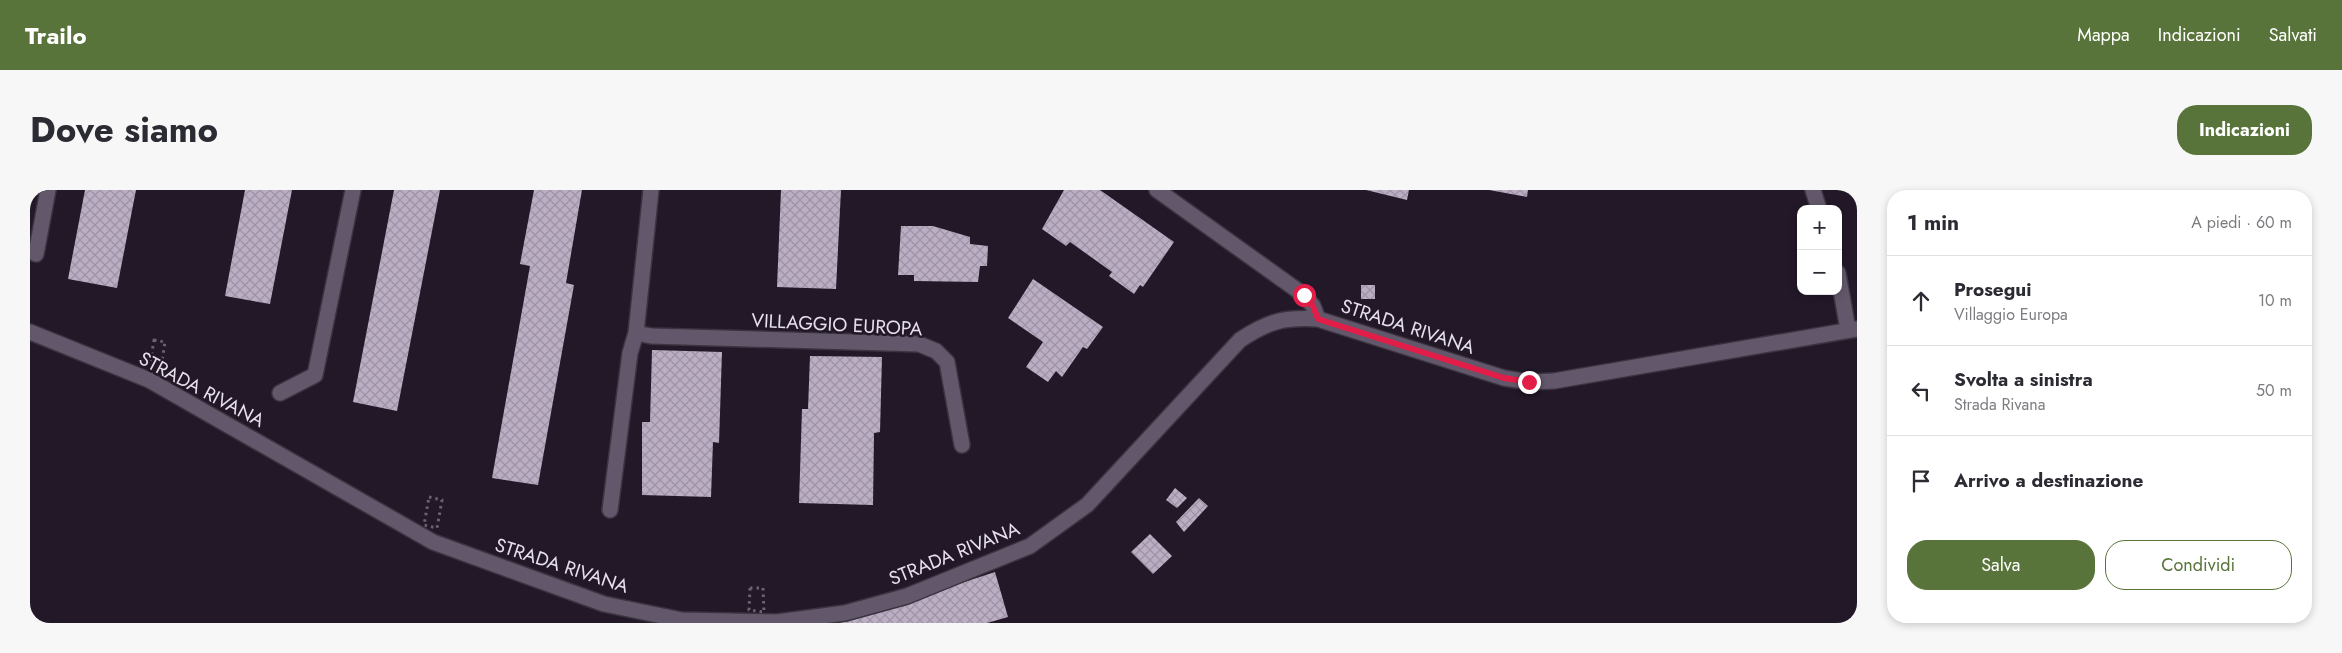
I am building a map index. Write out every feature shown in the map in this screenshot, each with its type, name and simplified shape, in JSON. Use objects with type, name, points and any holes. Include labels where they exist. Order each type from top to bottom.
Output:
[{"type":"street","points":[[36,254],[48,190]]},
{"type":"street","points":[[280,393],[316,375],[353,190]]},
{"type":"street","points":[[610,510],[630,354],[636,333],[651,190]]},
{"type":"street","points":[[1157,190],[1304,295],[1313,306],[1318,319]]},
{"type":"street","points":[[1814,190],[1818,205]]},
{"type":"street","points":[[1842,289],[1852,329]]},
{"type":"street","name":"STRADA RIVANA","points":[[30,332],[149,380],[433,542],[604,604],[682,620],[777,622],[845,613],[907,596],[1030,546],[1087,505],[1240,340],[1258,327],[1276,320],[1318,319],[1504,378],[1529,382],[1554,381],[1852,329]]},
{"type":"street","name":"VILLAGGIO EUROPA","points":[[636,333],[651,336],[919,344],[936,351],[947,362],[962,445]]},
{"type":"path","points":[[154,340],[165,342],[161,368],[150,364],[154,340]]},
{"type":"path","points":[[429,497],[442,500],[437,528],[424,525],[429,497]]},
{"type":"building","points":[[85,190],[136,190],[117,288],[68,279]]},
{"type":"building","points":[[245,190],[292,190],[270,304],[225,296]]},
{"type":"building","points":[[394,190],[440,190],[397,411],[353,402]]},
{"type":"building","points":[[534,190],[582,190],[566,283],[574,285],[538,485],[492,478],[530,266],[520,264]]},
{"type":"building","points":[[781,190],[841,190],[836,289],[777,287]]},
{"type":"building","points":[[1064,190],[1100,190],[1174,242],[1143,287],[1140,285],[1134,294],[1109,276],[1112,272],[1070,242],[1066,246],[1042,229]]},
{"type":"building","points":[[1366,190],[1409,190],[1407,200]]},
{"type":"building","points":[[1489,190],[1528,190],[1527,197]]},
{"type":"building","points":[[901,226],[933,226],[970,237],[970,244],[988,246],[987,266],[980,266],[978,282],[914,281],[914,275],[898,275]]},
{"type":"building","points":[[1033,279],[1103,327],[1087,349],[1083,347],[1062,377],[1056,371],[1048,382],[1026,367],[1043,342],[1008,318]]},
{"type":"building","points":[[1361,285],[1375,285],[1375,299],[1361,299]]},
{"type":"building","points":[[652,350],[722,352],[719,443],[713,442],[711,497],[642,495],[642,422],[650,422]]},
{"type":"building","points":[[810,356],[882,357],[880,432],[874,433],[873,505],[799,503],[802,409],[808,409]]},
{"type":"building","points":[[1175,488],[1187,498],[1177,508],[1166,500]]},
{"type":"building","points":[[1199,498],[1208,506],[1184,532],[1176,522]]},
{"type":"building","points":[[1150,534],[1172,556],[1153,574],[1131,552]]},
{"type":"building","points":[[995,572],[1008,617],[987,623],[839,623]]},
{"type":"route","points":[[1304,295],[1313,306],[1318,319],[1504,378],[1529,382]]}]
